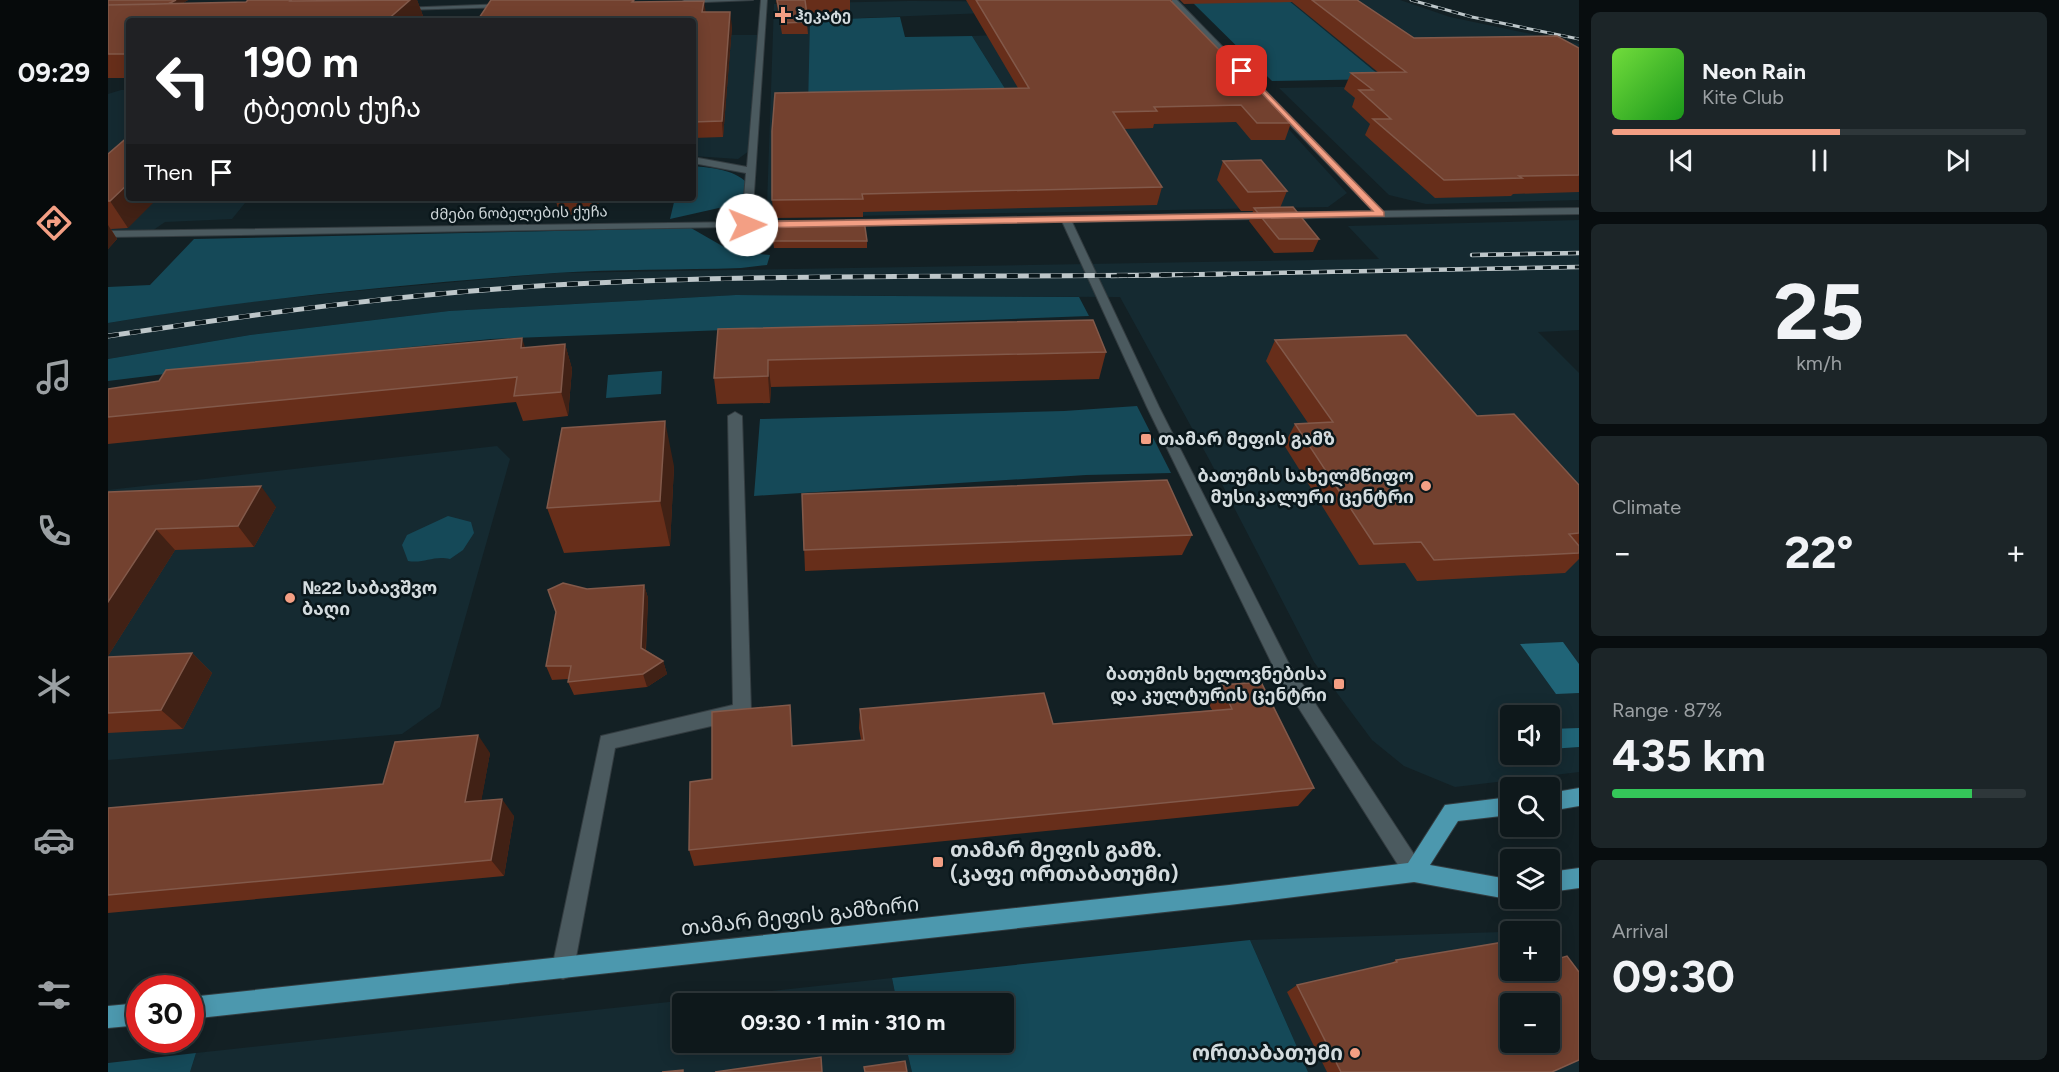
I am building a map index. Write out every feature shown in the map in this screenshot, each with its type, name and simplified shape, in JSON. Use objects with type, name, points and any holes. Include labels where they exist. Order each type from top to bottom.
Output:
[{"type":"main road","points":[[1560,800],[1579,796]]},
{"type":"main road","points":[[1414,872],[1452,812],[1500,807]]},
{"type":"main road","name":"თამარ მეფის გამზირი","points":[[204,1006],[1258,892],[1414,872],[1500,888]]},
{"type":"main road","points":[[1560,881],[1579,878]]},
{"type":"main road","points":[[108,1017],[126,1015]]},
{"type":"street","points":[[673,2],[750,0]]},
{"type":"street","points":[[747,225],[764,0]]},
{"type":"street","points":[[1173,0],[1381,214]]},
{"type":"street","points":[[394,8],[520,5]]},
{"type":"street","points":[[696,161],[752,171]]},
{"type":"street","points":[[830,223],[1579,211]]},
{"type":"street","points":[[1066,219],[1148,396],[1282,667],[1414,872]]},
{"type":"street","name":"ძმები ნობელების ქუჩა","points":[[108,234],[806,224]]},
{"type":"street","points":[[563,968],[608,742],[742,711],[735,416]]},
{"type":"shaded area","points":[[1190,0],[1288,0],[1384,79],[1272,81]]},
{"type":"shaded area","points":[[1288,0],[1400,0],[1450,17],[1579,44],[1579,200],[1426,204],[1389,195],[1279,88],[1393,86]]},
{"type":"shaded area","points":[[909,1],[1163,2],[1263,101],[1347,193],[1328,207],[798,217],[779,214],[767,205],[774,4]],"holes":[[[986,13],[997,35],[972,36],[1014,103],[811,20]]]},
{"type":"shaded area","points":[[900,17],[905,37],[972,36],[1014,103],[808,108],[810,20]]},
{"type":"shaded area","points":[[696,35],[758,35],[749,151],[738,159],[696,156]]},
{"type":"shaded area","points":[[126,90],[126,201],[247,201],[232,219],[165,222],[152,231],[108,231],[108,94]]},
{"type":"shaded area","points":[[696,166],[722,170],[742,178],[747,183],[741,203],[670,219],[674,201],[696,201]]},
{"type":"shaded area","points":[[1579,220],[1579,330],[1538,332],[1579,373],[1579,772],[1538,777],[1500,777],[1500,782],[1455,787],[1404,766],[1372,740],[1314,662],[1210,461],[1120,297],[736,295],[449,311],[250,335],[108,359],[108,323],[218,305],[556,273],[1379,259],[1348,226]]},
{"type":"shaded area","points":[[691,228],[731,251],[770,255],[767,265],[741,268],[555,273],[443,282],[275,299],[108,323],[108,287],[150,285],[194,239]]},
{"type":"shaded area","points":[[736,295],[1079,297],[1089,316],[491,339],[271,361],[108,381],[108,359],[250,335],[449,311]]},
{"type":"shaded area","points":[[662,371],[661,394],[606,398],[608,375]]},
{"type":"shaded area","points":[[1137,406],[1171,473],[1086,475],[754,496],[760,419],[1064,411]]},
{"type":"shaded area","name":"№22 საბავშვო ბაღი","points":[[497,446],[510,459],[440,707],[402,734],[108,760],[108,490]]},
{"type":"shaded area","points":[[448,516],[471,522],[474,533],[463,550],[450,559],[408,561],[402,545],[407,535]]},
{"type":"shaded area","points":[[1563,642],[1579,664],[1579,693],[1556,694],[1520,644]]},
{"type":"shaded area","points":[[1579,728],[1579,747],[1560,748],[1560,729]]},
{"type":"shaded area","points":[[1500,932],[1500,981],[1560,981],[1560,965],[1579,990],[1579,1072],[1308,1072],[1250,940]]},
{"type":"shaded area","points":[[1250,940],[1308,1072],[912,1072],[907,1053],[1014,1053],[1014,993],[895,993],[892,978]]},
{"type":"shaded area","points":[[892,978],[895,993],[753,993]]},
{"type":"shaded area","points":[[672,1002],[672,1053],[907,1053],[912,1072],[190,1072],[196,1053]]},
{"type":"shaded area","points":[[196,1053],[190,1072],[108,1072],[108,1063]]},
{"type":"building","points":[[108,0],[176,0],[168,4],[108,5]]},
{"type":"building","points":[[248,0],[410,0],[389,18],[126,18],[126,54],[108,54],[108,5],[246,2]]},
{"type":"building","points":[[491,0],[704,1],[702,12],[730,12],[722,121],[696,122],[696,18],[479,18]]},
{"type":"building","points":[[777,0],[805,0],[808,22],[782,23]]},
{"type":"building","points":[[976,0],[1170,0],[1291,123],[1257,123],[1241,105],[1154,107],[1157,111],[1113,112],[1162,187],[862,194],[863,199],[772,200],[772,131],[775,93],[1029,88]]},
{"type":"building","points":[[1312,0],[1357,0],[1414,38],[1557,36],[1579,48],[1579,175],[1444,180],[1373,119],[1391,119],[1359,90],[1373,90],[1351,73],[1406,72]]},
{"type":"building","points":[[126,139],[126,186],[110,201],[108,201],[108,154]]},
{"type":"building","points":[[1261,160],[1287,191],[1248,192],[1223,161]]},
{"type":"building","points":[[1293,207],[1319,239],[1279,239],[1254,208]]},
{"type":"building","points":[[864,220],[867,241],[773,241],[773,221]]},
{"type":"building","points":[[1093,320],[1106,352],[768,360],[768,376],[714,378],[718,329]]},
{"type":"building","name":"ბათუმის სახელმწიფო მუსიკალური ცენტრი","points":[[1406,335],[1477,416],[1514,414],[1579,485],[1579,533],[1569,534],[1579,546],[1579,553],[1434,560],[1421,542],[1374,544],[1295,424],[1333,422],[1275,340]]},
{"type":"building","points":[[522,338],[521,348],[565,344],[561,392],[514,396],[517,377],[108,417],[108,389],[159,381],[166,370]]},
{"type":"building","points":[[665,421],[660,501],[547,508],[562,428]]},
{"type":"building","points":[[1167,480],[1192,535],[804,550],[802,494]]},
{"type":"building","points":[[261,486],[238,526],[156,529],[108,602],[108,492]]},
{"type":"building","points":[[563,583],[587,589],[644,585],[641,648],[663,661],[643,674],[568,682],[571,666],[546,666],[556,612],[548,590]]},
{"type":"building","points":[[192,653],[161,710],[108,713],[108,657]]},
{"type":"building","points":[[1261,682],[1314,788],[689,850],[690,782],[712,779],[712,712],[790,705],[792,746],[864,740],[860,709],[1044,693],[1053,724],[1232,709],[1221,685]]},
{"type":"building","points":[[478,735],[465,802],[502,799],[491,860],[108,895],[108,808],[383,784],[395,742]]},
{"type":"building","points":[[1500,943],[1500,981],[1560,981],[1560,958],[1567,956],[1579,972],[1579,1060],[1552,1072],[1341,1072],[1297,985],[1397,962],[1396,960]]},
{"type":"building","points":[[821,1057],[822,1072],[715,1072]]},
{"type":"building","points":[[905,1061],[907,1072],[865,1072],[864,1067]]},
{"type":"railway","points":[[1411,0],[1472,17],[1579,39]]},
{"type":"railway","points":[[1472,255],[1579,253]]},
{"type":"railway","points":[[1196,274],[1579,267]]},
{"type":"railway","points":[[108,336],[340,304],[456,292],[573,284],[736,278],[1196,274]]},
{"type":"railway","points":[[1111,276],[1196,274]]},
{"type":"railway","points":[[1196,274],[1226,274]]},
{"type":"place","name":"ჰეკატე","points":[[783,15]]},
{"type":"place","name":"თამარ მეფის გამზ","points":[[1146,439]]},
{"type":"place","name":"ბათუმის სახელმწიფო მუსიკალური ცენტრი","points":[[1426,486]]},
{"type":"place","name":"№22 საბავშვო ბაღი","points":[[290,598]]},
{"type":"place","name":"ბათუმის ხელოვნებისა და კულტურის ცენტრი","points":[[1339,684]]},
{"type":"place","name":"თამარ მეფის გამზ. (კაფე ორთაბათუმი)","points":[[938,862]]},
{"type":"place","name":"ორთაბათუმი","points":[[1355,1053]]},
{"type":"route","points":[[747,225],[1381,214],[1242,71]]}]
